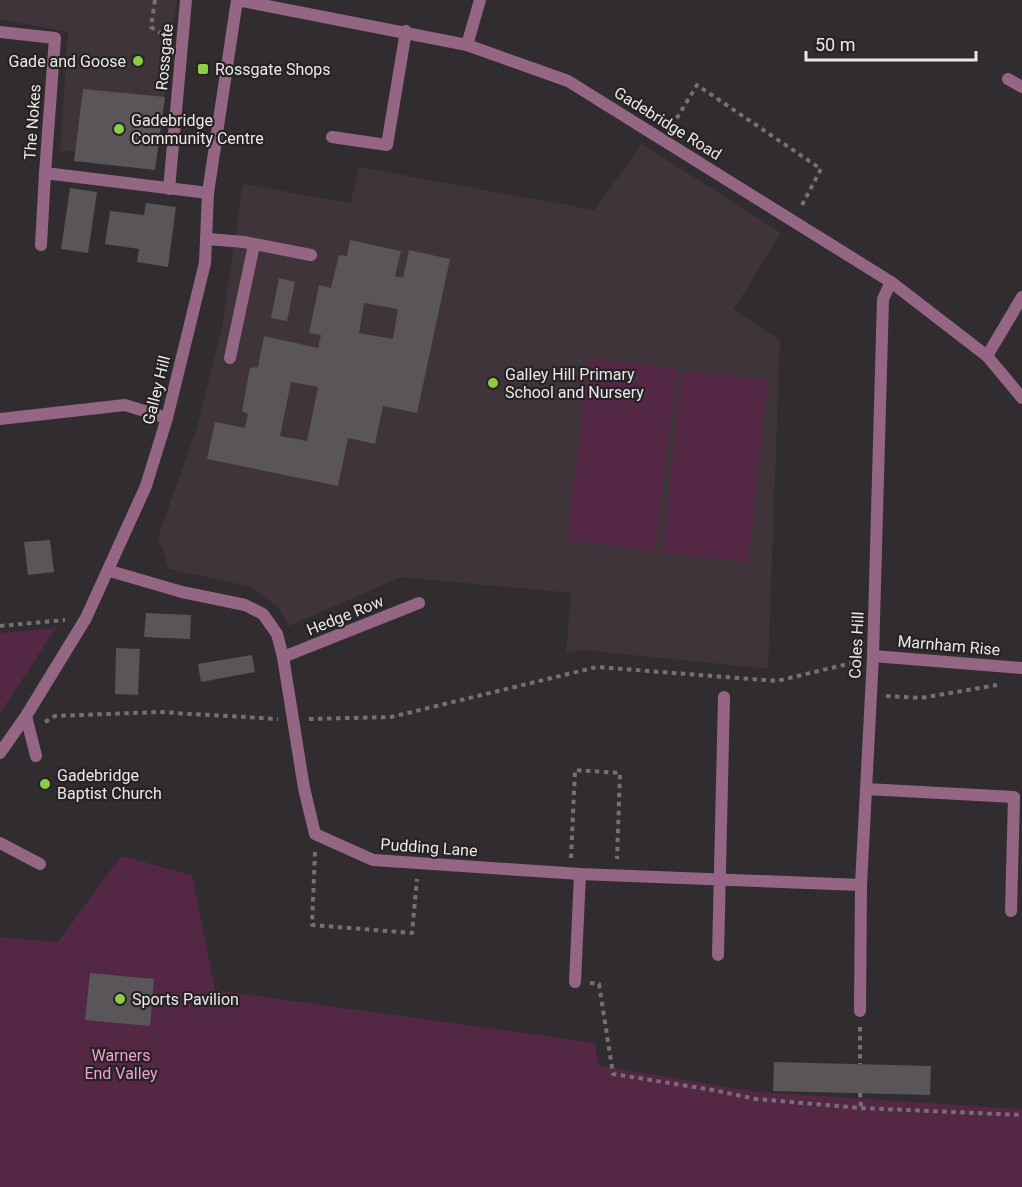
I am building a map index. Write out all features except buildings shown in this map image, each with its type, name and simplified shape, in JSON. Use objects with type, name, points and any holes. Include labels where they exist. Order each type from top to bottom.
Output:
[{"type":"street","name":"Rossgate","points":[[169,189],[186,0]]},
{"type":"street","name":"Gadebridge Road","points":[[237,0],[406,31],[467,45],[568,81],[795,220],[891,282],[987,356],[1022,398]]},
{"type":"street","name":"Galley Hill","points":[[0,753],[26,716],[86,618],[110,571],[146,486],[167,418],[205,263],[208,239],[208,193],[237,0]]},
{"type":"street","points":[[467,45],[480,0]]},
{"type":"street","points":[[332,137],[387,144],[406,31]]},
{"type":"street","name":"The Nokes","points":[[0,32],[56,38],[45,173],[208,193]]},
{"type":"street","points":[[1008,79],[1022,87]]},
{"type":"street","points":[[41,245],[45,173]]},
{"type":"street","points":[[208,239],[254,244],[311,255]]},
{"type":"street","points":[[230,358],[254,244]]},
{"type":"street","name":"Coles Hill","points":[[860,1011],[861,885],[873,656],[883,299],[891,282]]},
{"type":"street","points":[[987,356],[1022,297]]},
{"type":"street","points":[[0,419],[125,405],[167,418]]},
{"type":"street","points":[[110,571],[182,592],[245,605],[263,614],[277,634],[283,657],[295,719],[304,788],[315,834]]},
{"type":"street","name":"Hedge Row","points":[[283,657],[419,603]]},
{"type":"street","name":"Marnham Rise","points":[[873,656],[1022,668]]},
{"type":"street","points":[[718,955],[724,697]]},
{"type":"street","points":[[26,716],[36,756]]},
{"type":"street","points":[[866,789],[1014,797],[1011,911]]},
{"type":"street","name":"Pudding Lane","points":[[315,834],[373,860],[576,874],[861,885]]},
{"type":"street","points":[[0,843],[39,864]]},
{"type":"street","points":[[575,982],[576,874]]},
{"type":"path","points":[[664,140],[697,85],[821,169],[795,220]]},
{"type":"path","points":[[0,626],[86,618]]},
{"type":"path","points":[[40,725],[55,716],[159,712],[295,719],[391,717],[597,667],[777,681],[856,663],[858,655],[873,656]]},
{"type":"path","points":[[870,694],[921,698],[1006,684]]},
{"type":"path","points":[[576,874],[575,771],[620,773],[616,875]]},
{"type":"path","points":[[315,834],[312,925],[412,933],[418,863]]},
{"type":"path","points":[[575,982],[599,984],[613,1074],[713,1089],[756,1099],[861,1108],[1022,1115]]},
{"type":"path","points":[[860,1011],[860,1064]]},
{"type":"path","points":[[860,1093],[861,1108]]},
{"type":"shaded area","points":[[0,0],[177,0],[157,154],[60,151],[68,32],[0,19]]},
{"type":"shaded area","name":"Galley Hill Primary School and Nursery","points":[[642,144],[781,233],[734,309],[780,340],[768,669],[584,650],[566,653],[571,593],[401,577],[289,626],[278,607],[249,586],[169,569],[158,537],[198,425],[222,328],[243,184],[350,203],[359,167],[594,210]]},
{"type":"green space","points":[[589,358],[678,369],[655,551],[567,540]]},
{"type":"green space","points":[[682,371],[768,380],[748,562],[662,553]]},
{"type":"green space","points":[[56,628],[0,713],[0,633]]},
{"type":"green space","name":"Warners End Valley","points":[[121,856],[192,875],[215,990],[595,1043],[598,1065],[757,1092],[1022,1109],[1022,1187],[0,1187],[0,937],[58,942]]},
{"type":"place","name":"Gade and Goose","points":[[138,61]]},
{"type":"place","name":"Rossgate Shops","points":[[203,69]]},
{"type":"place","name":"Gadebridge Community Centre","points":[[119,129]]},
{"type":"place","name":"Galley Hill Primary School and Nursery","points":[[493,383]]},
{"type":"place","name":"Gadebridge Baptist Church","points":[[45,784]]},
{"type":"place","name":"Sports Pavilion","points":[[120,999]]}]
